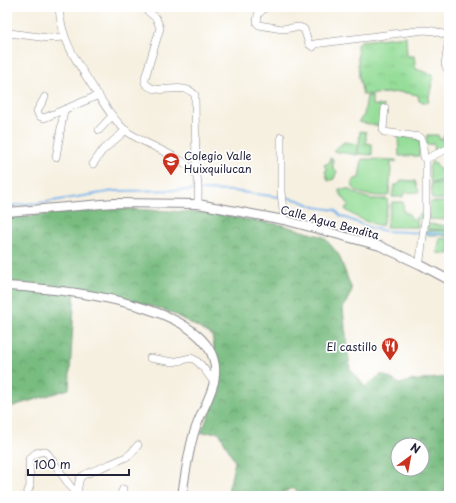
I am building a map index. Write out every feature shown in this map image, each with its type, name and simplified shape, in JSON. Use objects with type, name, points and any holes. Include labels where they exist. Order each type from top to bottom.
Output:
[{"type":"main road","name":"Calle Agua Bendita","points":[[7,212],[114,203],[198,204],[284,220],[383,247],[449,280]]},
{"type":"main road","points":[[7,286],[80,294],[137,306],[168,317],[191,330],[206,343],[214,365],[214,382],[194,434],[182,496]]},
{"type":"street","points":[[59,7],[64,37],[76,61],[112,116],[135,137],[180,160],[196,175]]},
{"type":"street","points":[[143,7],[156,18],[160,28],[145,78],[145,83],[149,87],[156,89],[186,89],[192,91],[195,95],[196,175],[198,184],[198,204]]},
{"type":"street","points":[[266,7],[258,14],[257,23],[260,25],[282,29],[299,27],[304,29],[309,44],[313,47],[314,44],[424,30],[434,30],[449,36]]},
{"type":"street","points":[[8,33],[48,38],[64,37]]},
{"type":"street","points":[[449,39],[445,64],[449,73]]},
{"type":"street","points":[[45,97],[38,111],[39,116],[44,118],[99,95]]},
{"type":"street","points":[[385,108],[383,128],[385,134],[420,137],[422,139],[426,160],[426,212],[420,260]]},
{"type":"street","points":[[56,157],[64,110]]},
{"type":"street","points":[[99,130],[112,116]]},
{"type":"street","points":[[93,164],[102,151],[126,130]]},
{"type":"street","points":[[280,137],[281,192],[284,220]]},
{"type":"street","points":[[426,160],[449,148]]},
{"type":"street","points":[[150,358],[173,362],[190,358],[193,359],[214,382]]},
{"type":"street","points":[[78,495],[80,478],[82,475],[126,458],[138,445]]},
{"type":"street","points":[[26,496],[30,486],[29,459],[36,453],[44,451],[48,454],[78,495]]},
{"type":"green space","points":[[406,36],[407,56],[414,56],[416,69],[434,75],[428,103],[419,101],[418,95],[401,92],[363,95],[359,77],[357,44],[360,41]]},
{"type":"green space","points":[[367,96],[372,96],[372,105],[384,106],[381,126],[358,122],[364,115]]},
{"type":"green space","points":[[360,131],[366,132],[366,143],[372,144],[372,155],[358,154]]},
{"type":"green space","points":[[427,135],[438,135],[439,139],[443,139],[444,135],[449,135],[449,145],[435,151],[434,144],[426,145]]},
{"type":"green space","points":[[398,136],[418,139],[420,143],[419,156],[399,156]]},
{"type":"green space","points":[[344,142],[357,144],[357,155],[333,151]]},
{"type":"green space","points":[[330,158],[333,159],[333,169],[337,171],[334,179],[328,181],[325,171],[327,170],[324,165],[330,162]]},
{"type":"green space","points":[[362,159],[396,160],[396,162],[391,162],[388,196],[367,195],[353,188],[352,183],[355,179],[359,178]]},
{"type":"green space","points":[[432,161],[436,163],[442,174],[449,171],[449,180],[431,183],[429,168]]},
{"type":"green space","points":[[401,180],[415,181],[419,192],[404,193],[403,197],[392,197],[394,185],[398,185]]},
{"type":"green space","points":[[449,182],[449,199],[432,199],[431,184]]},
{"type":"green space","points":[[339,189],[349,189],[359,195],[371,199],[387,199],[388,205],[382,226],[363,220],[346,210],[345,208],[349,205],[339,192]]},
{"type":"green space","points":[[392,202],[403,202],[404,213],[408,213],[413,220],[423,212],[422,219],[417,219],[418,227],[386,227]]},
{"type":"green space","points":[[430,202],[449,202],[449,220],[428,219]]},
{"type":"green space","points":[[112,208],[207,213],[282,225],[324,237],[339,255],[352,290],[343,309],[350,369],[365,387],[382,374],[400,384],[409,381],[449,377],[449,496],[306,496],[292,488],[278,496],[227,496],[235,462],[219,432],[201,433],[215,399],[219,378],[212,335],[170,312],[140,303],[75,289],[69,389],[7,408],[7,218]]},
{"type":"green space","points":[[428,224],[449,226],[449,230],[427,229]]},
{"type":"green space","points":[[426,231],[449,231],[449,237],[441,235],[427,235]]},
{"type":"green space","points":[[440,238],[449,239],[449,254],[437,253]]},
{"type":"waterway","points":[[7,206],[47,202],[114,191],[196,190]]},
{"type":"waterway","points":[[200,190],[233,191],[279,197]]},
{"type":"waterway","points":[[284,197],[298,200],[315,207],[335,210],[341,216],[371,228],[386,231],[449,234]]},
{"type":"place","name":"Colegio Valle Huixquilucan","points":[[171,176]]},
{"type":"place","name":"El castillo","points":[[390,361]]}]
